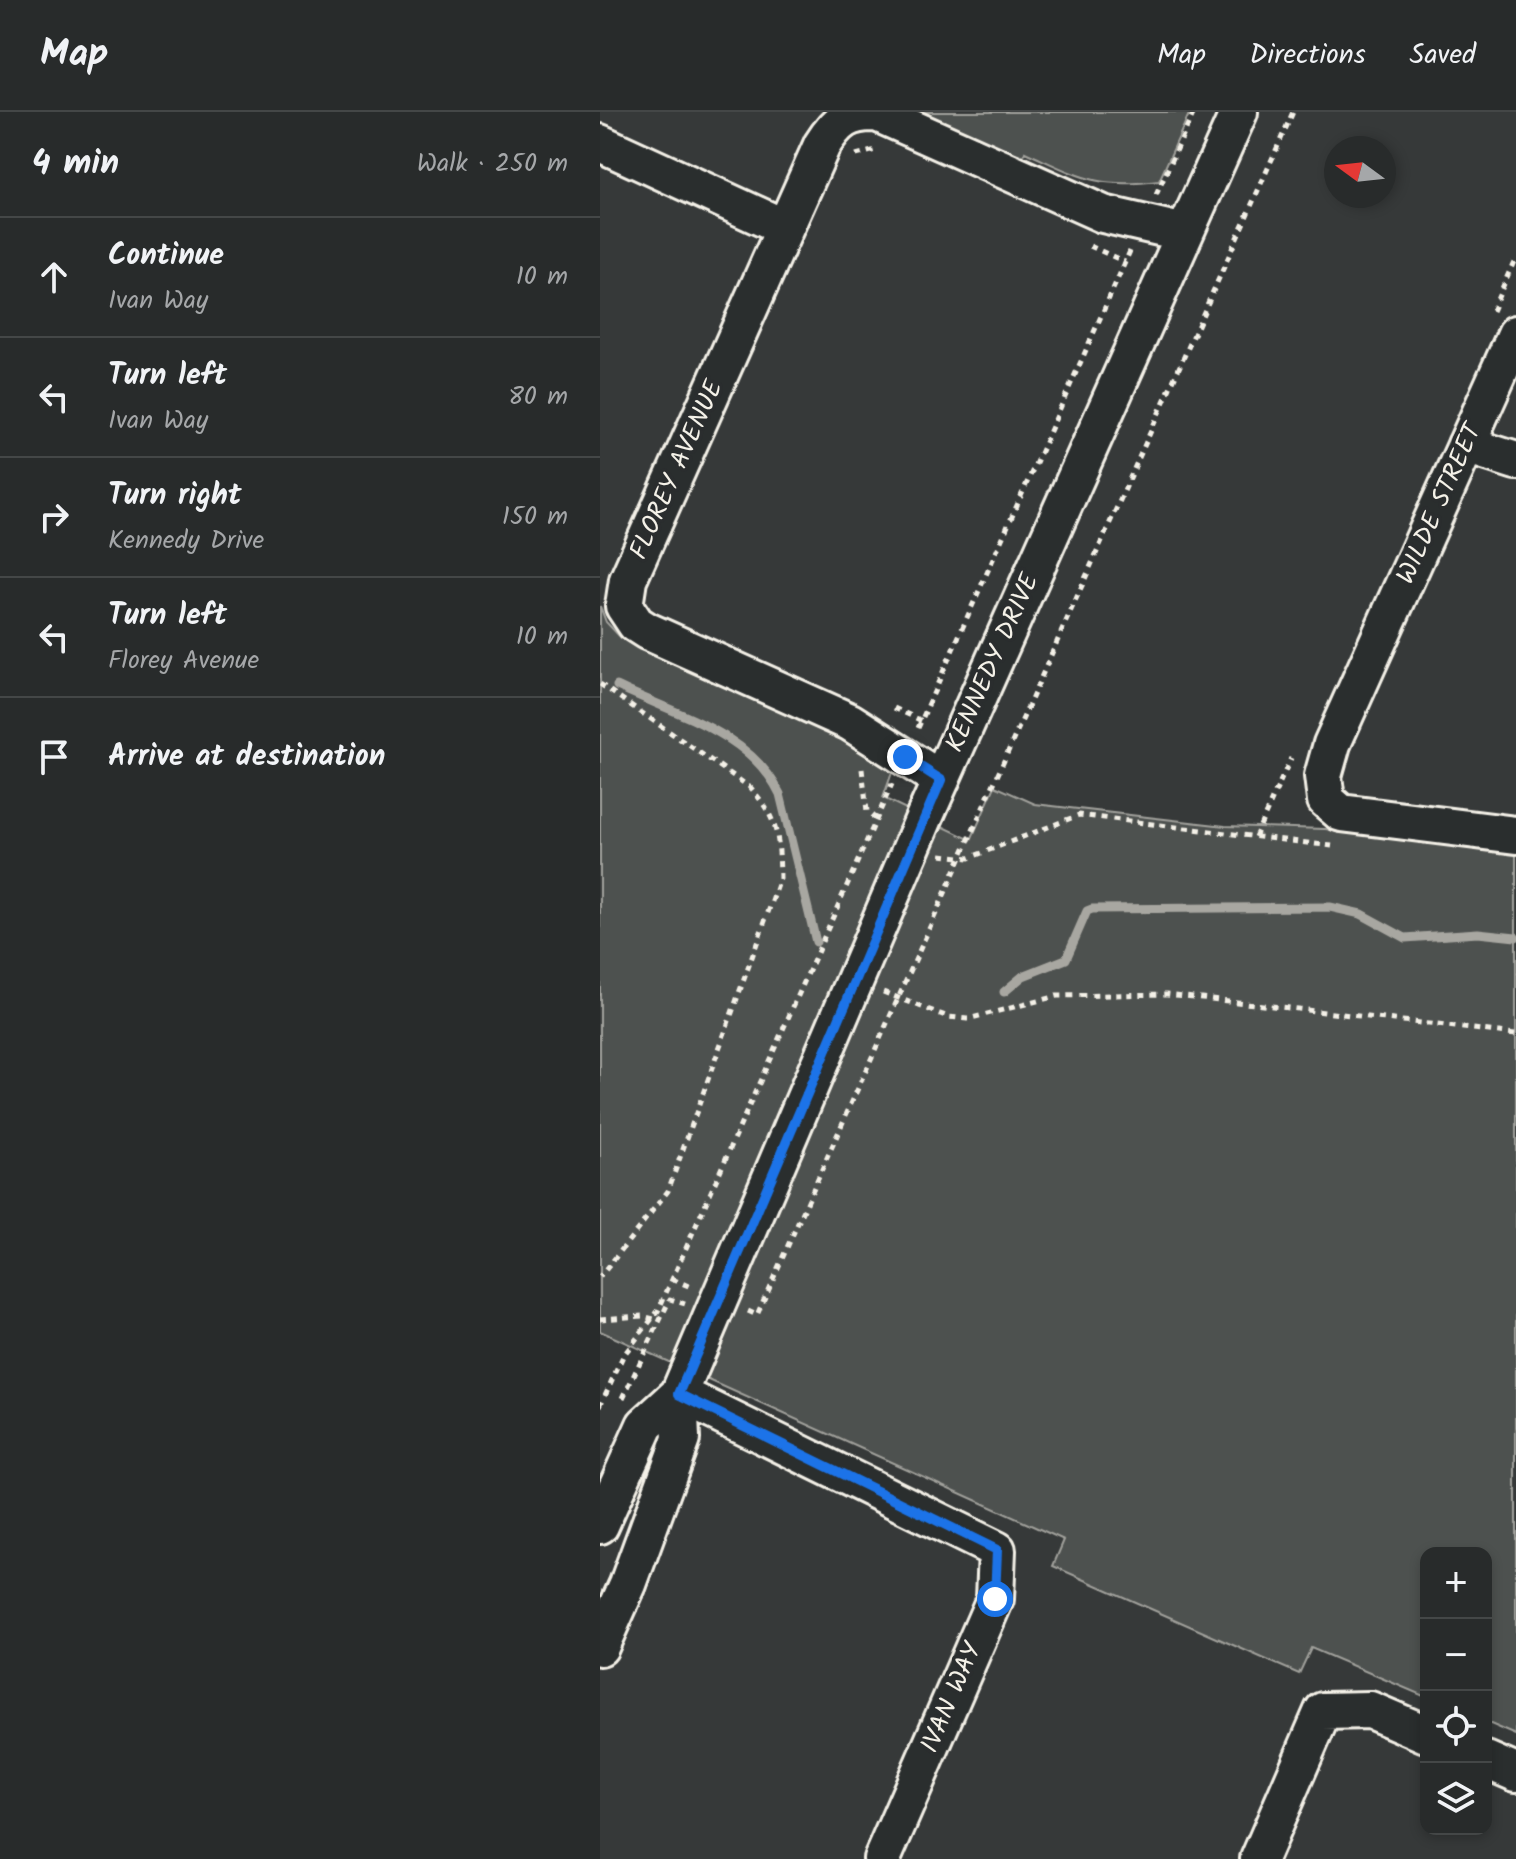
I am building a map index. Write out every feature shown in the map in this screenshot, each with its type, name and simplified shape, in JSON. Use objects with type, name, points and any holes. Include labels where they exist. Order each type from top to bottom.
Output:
[{"type":"street","name":"KENNEDY DRIVE","points":[[600,1647],[628,1584],[681,1439],[679,1394],[718,1298],[947,766],[1239,112]]},
{"type":"street","name":"FLOREY AVENUE","points":[[947,766],[647,631],[636,624],[624,606],[628,580],[822,145],[836,124],[847,116],[877,113],[1178,248]]},
{"type":"street","points":[[600,143],[785,228]]},
{"type":"street","name":"WILDE STREET","points":[[1516,334],[1328,757],[1323,776],[1326,800],[1332,807],[1352,816],[1516,835]]},
{"type":"street","points":[[1471,434],[1516,448]]},
{"type":"street","points":[[1471,434],[1516,461]]},
{"type":"street","name":"KENNEDY DRIVE","points":[[600,1525],[645,1425],[679,1394]]},
{"type":"street","name":"IVAN WAY","points":[[679,1394],[997,1550],[995,1599],[882,1859]]},
{"type":"street","points":[[1259,1859],[1323,1711],[1370,1710],[1420,1731]]},
{"type":"street","points":[[1492,1763],[1516,1773]]},
{"type":"path","points":[[672,1279],[757,1315],[1293,112]]},
{"type":"path","points":[[600,684],[751,788],[768,807],[777,826],[780,879],[668,1191],[600,1277]]},
{"type":"path","points":[[934,854],[969,858],[1079,815],[1347,848]]},
{"type":"path","points":[[874,988],[948,1017],[968,1019],[1057,996],[1167,994],[1516,1034]]},
{"type":"path","points":[[600,1319],[642,1316],[659,1321]]},
{"type":"shaded area","points":[[907,112],[1190,112],[1159,181],[1119,183],[1089,179],[1025,152],[1022,163]]},
{"type":"shaded area","points":[[600,606],[606,622],[621,638],[895,764],[883,798],[971,840],[995,786],[1035,804],[1225,826],[1325,829],[1516,851],[1516,1735],[1492,1725],[1492,1547],[1420,1547],[1420,1694],[1311,1648],[1299,1674],[1053,1566],[1064,1540],[600,1331]]},
{"type":"waterway","points":[[617,686],[686,716],[731,740],[767,773],[780,794],[816,942]]},
{"type":"waterway","points":[[1004,992],[1023,976],[1066,959],[1087,911],[1092,909],[1330,907],[1361,914],[1405,938],[1478,933],[1516,937]]},
{"type":"route","points":[[905,757],[941,780],[679,1394],[997,1550],[995,1599]]}]
